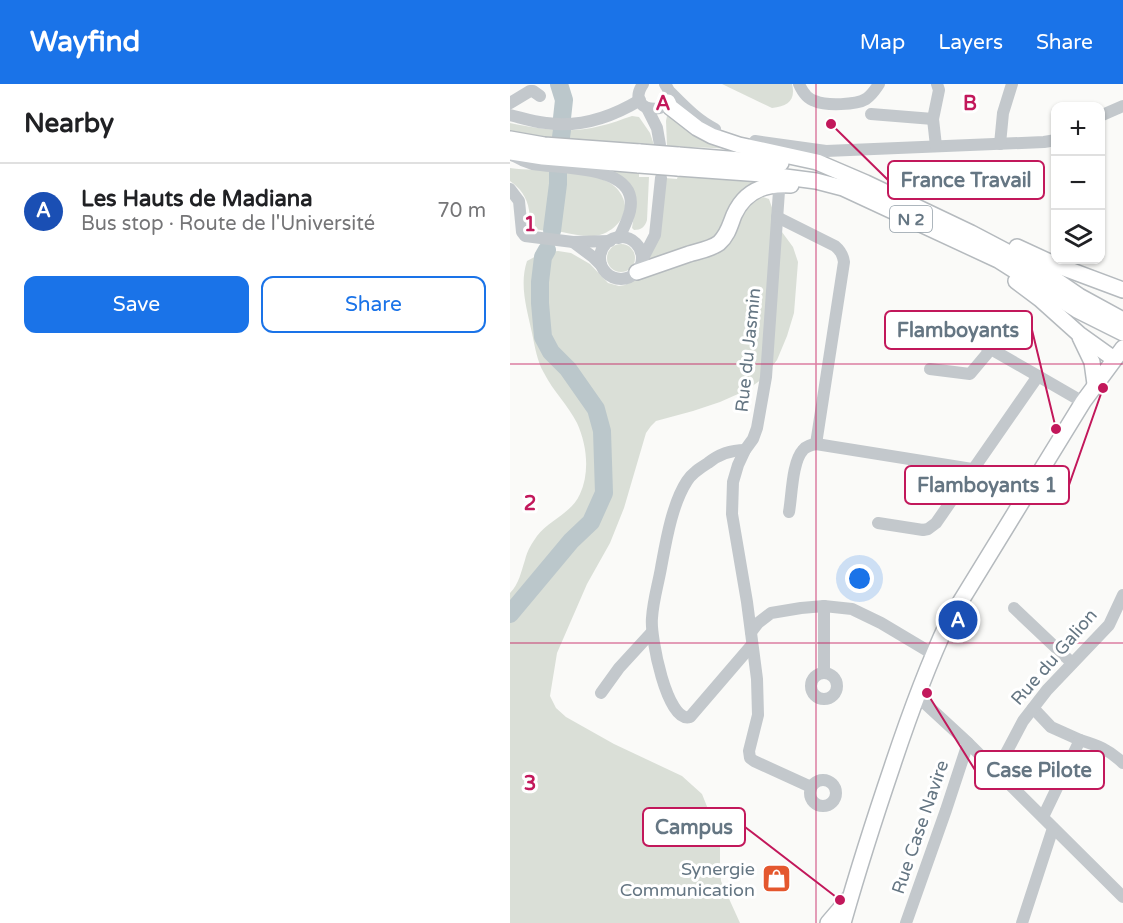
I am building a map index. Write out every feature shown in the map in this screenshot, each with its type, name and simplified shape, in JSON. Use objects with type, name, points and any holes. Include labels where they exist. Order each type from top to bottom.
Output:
[{"type":"main road","points":[[667,96],[670,107],[697,128],[712,136],[739,145],[817,162],[866,183]]},
{"type":"main road","name":"N 2","points":[[510,139],[544,156]]},
{"type":"main road","name":"N 2","points":[[510,153],[572,158],[782,163],[818,169],[866,183],[962,243],[998,260],[1077,310],[1123,333]]},
{"type":"main road","name":"N 2","points":[[678,161],[816,181],[843,188],[1011,254],[1123,320]]},
{"type":"main road","points":[[639,266],[720,242],[727,234],[736,210],[746,198],[759,189],[775,184],[832,193],[982,232],[1056,266],[1123,290]]},
{"type":"main road","points":[[843,923],[853,885],[916,695],[948,622],[1083,402],[1120,352],[1079,334],[1040,299],[962,243]]},
{"type":"main road","points":[[1079,334],[1092,362],[1095,384]]},
{"type":"main road","points":[[816,923],[826,923],[840,909],[853,885]]},
{"type":"street","points":[[643,84],[639,92],[657,128],[662,145],[662,116],[667,96]]},
{"type":"street","points":[[799,84],[813,101],[836,104],[862,101],[868,98],[879,84]]},
{"type":"street","points":[[936,146],[933,119],[939,90],[937,84]]},
{"type":"street","points":[[1000,144],[1003,113],[1012,84]]},
{"type":"street","points":[[510,103],[530,91],[540,96]]},
{"type":"street","points":[[510,115],[547,123],[570,124],[602,118],[643,104],[656,110],[667,96]]},
{"type":"street","points":[[667,96],[704,123],[736,137],[767,144],[826,151],[1051,141]]},
{"type":"street","points":[[1105,114],[1123,106]]},
{"type":"street","points":[[871,114],[933,119]]},
{"type":"street","points":[[572,158],[612,176],[624,185],[628,194],[631,206],[626,223],[615,239],[605,245],[601,251],[601,265]]},
{"type":"street","points":[[510,189],[519,201],[523,234],[542,239],[573,242],[632,240],[644,235],[650,228],[658,178],[655,235],[639,266],[628,278],[617,279],[607,274],[593,257],[573,242]]},
{"type":"street","name":"Rue du Jasmin","points":[[779,191],[766,377],[757,428],[738,465],[733,482],[732,514],[757,679],[758,715],[749,751],[750,758],[811,786]]},
{"type":"street","points":[[777,217],[835,246],[843,256],[816,444]]},
{"type":"street","points":[[632,240],[639,248],[639,266]]},
{"type":"street","points":[[928,331],[954,332],[970,337],[1083,402]]},
{"type":"street","points":[[930,369],[970,374],[991,349]]},
{"type":"street","points":[[878,523],[928,529],[936,523],[1038,376]]},
{"type":"street","points":[[789,512],[796,462],[802,450],[807,446],[816,444],[972,469]]},
{"type":"street","points":[[745,450],[729,451],[713,459],[693,474],[675,509],[666,542],[652,618],[652,632],[655,656],[673,706],[681,716],[690,717],[751,646]]},
{"type":"street","name":"Rue du Galion","points":[[1001,776],[1005,757],[1023,721],[1047,690],[1109,625],[1123,595]]},
{"type":"street","points":[[747,602],[762,611],[771,613],[824,606],[852,609],[881,623],[933,654]]},
{"type":"street","points":[[824,606],[824,673]]},
{"type":"street","points":[[1014,608],[1072,663]]},
{"type":"street","points":[[751,632],[771,613]]},
{"type":"street","points":[[601,693],[619,668],[652,632]]},
{"type":"street","points":[[916,695],[968,742],[1123,897]]},
{"type":"street","points":[[1033,708],[1051,727],[1103,747],[1123,763]]},
{"type":"street","points":[[1043,817],[1080,740]]},
{"type":"street","name":"Rue Case Navire","points":[[906,923],[968,742]]},
{"type":"street","points":[[1022,923],[1053,828]]},
{"type":"shaded area","points":[[722,84],[792,84],[793,94],[786,104],[772,108]]},
{"type":"shaded area","points":[[670,114],[736,149],[667,146],[666,121]]},
{"type":"shaded area","points":[[632,116],[639,117],[650,133],[654,145],[532,137],[510,132],[510,123],[544,129],[578,130]]},
{"type":"shaded area","points":[[510,168],[575,172],[599,178],[613,185],[622,196],[625,206],[622,218],[614,228],[596,236],[535,229],[525,197],[510,181]]},
{"type":"shaded area","points":[[606,170],[639,172],[639,177],[649,177],[647,220],[641,229],[632,228],[635,209]]},
{"type":"shaded area","points":[[678,175],[765,180],[715,237],[650,263],[648,258],[665,178],[677,179]]},
{"type":"shaded area","points":[[763,197],[769,199],[779,228],[793,247],[798,262],[794,313],[777,360],[762,379],[747,390],[720,402],[656,421],[646,433],[624,508],[610,543],[587,584],[557,653],[550,696],[556,708],[566,717],[614,744],[682,776],[702,794],[720,839],[721,881],[740,923],[510,923],[510,593],[518,582],[527,553],[537,536],[576,501],[583,486],[586,468],[585,449],[577,423],[548,380],[538,359],[525,297],[524,279],[527,261],[542,253],[558,251],[571,253],[590,264],[608,283],[625,285],[646,274],[681,264],[739,219],[749,204]]},
{"type":"shaded area","points":[[621,244],[631,248],[635,258],[631,268],[621,272],[611,268],[607,258],[611,248]]},
{"type":"waterway","points":[[559,84],[564,100],[562,118]]},
{"type":"waterway","points":[[561,137],[562,130]]},
{"type":"waterway","points":[[552,231],[558,172]]},
{"type":"waterway","points":[[510,614],[571,541],[591,522],[604,493],[602,431],[596,409],[568,369],[551,352],[543,337],[540,282],[543,257],[547,250]]},
{"type":"place","name":"France Travail","points":[[831,124]]},
{"type":"place","name":"Flamboyants 1","points":[[1103,388]]},
{"type":"place","name":"Flamboyants","points":[[1056,429]]},
{"type":"place","name":"Les Hauts de Madiana","points":[[958,620]]},
{"type":"place","name":"Case Pilote","points":[[927,693]]},
{"type":"place","name":"Synergie Communication","points":[[776,879]]},
{"type":"place","name":"Campus","points":[[840,900]]}]
